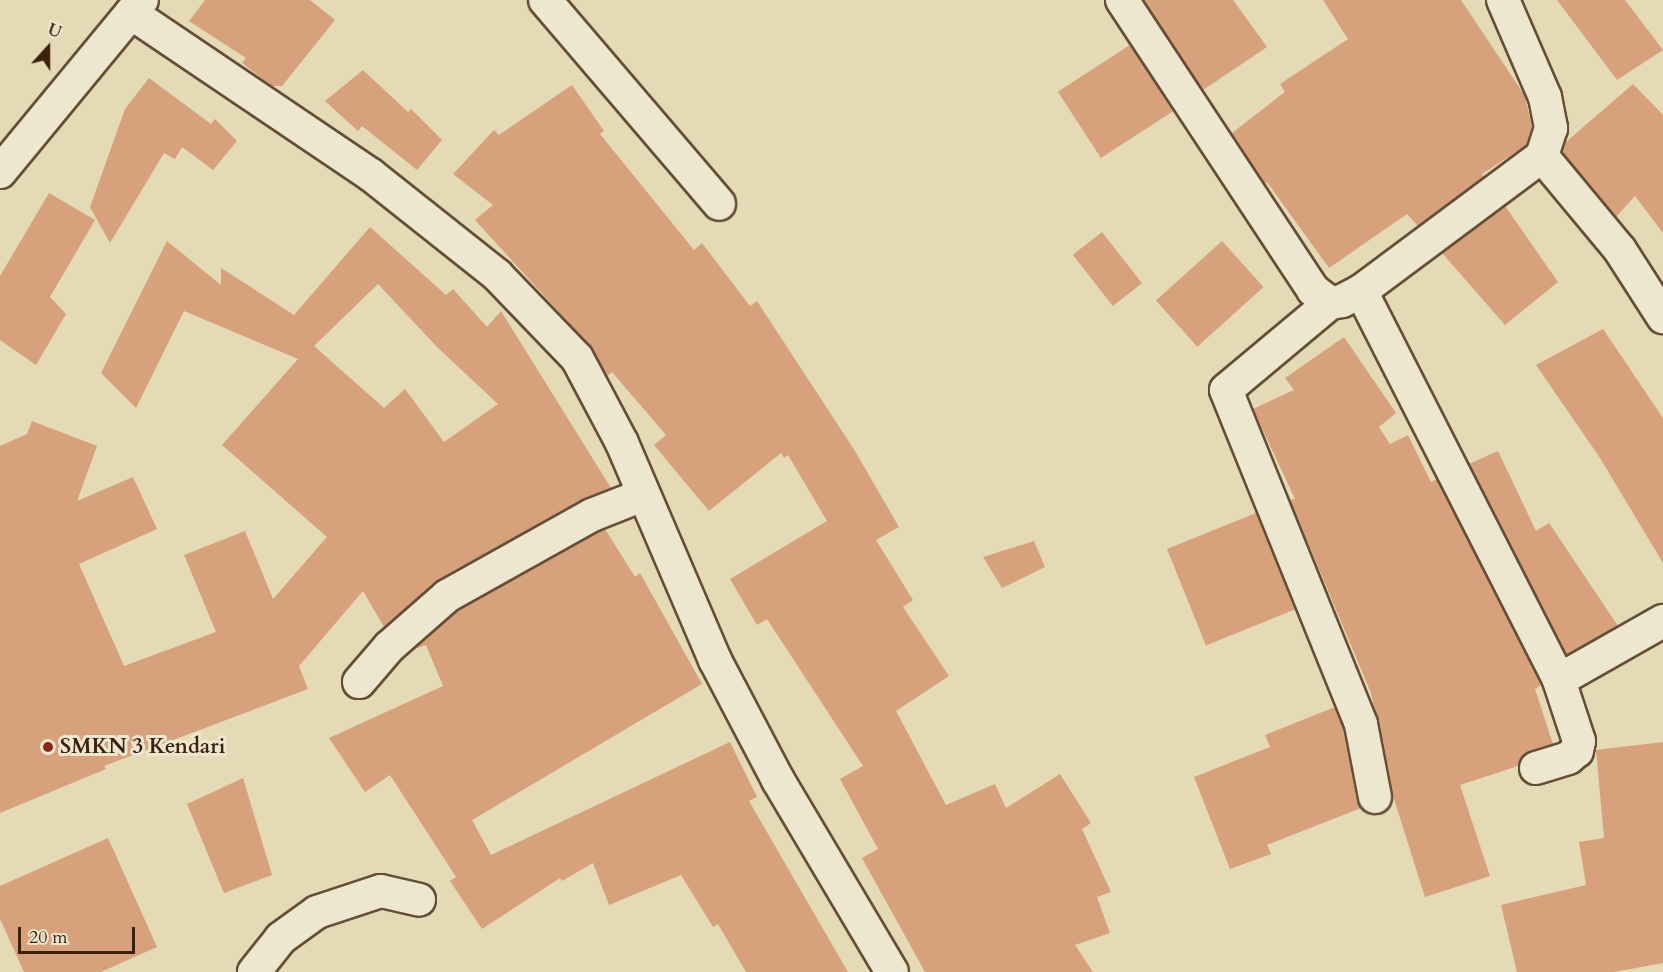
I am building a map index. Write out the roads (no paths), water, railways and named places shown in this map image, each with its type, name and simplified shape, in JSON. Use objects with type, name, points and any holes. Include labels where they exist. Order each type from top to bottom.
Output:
[{"type":"street","points":[[545,0],[719,204]]},
{"type":"street","points":[[1122,0],[1313,290],[1330,303]]},
{"type":"street","points":[[1375,797],[1361,724],[1226,390],[1330,303],[1342,301],[1361,291],[1542,156],[1551,128],[1545,97],[1503,0]]},
{"type":"street","points":[[0,172],[136,7],[371,176],[497,275],[577,358],[622,443],[715,660],[778,780],[892,972]]},
{"type":"street","points":[[1542,156],[1620,250],[1663,317]]},
{"type":"street","points":[[1361,291],[1559,680],[1579,741],[1577,752],[1568,758],[1536,768]]},
{"type":"street","points":[[359,682],[389,647],[447,596],[592,515],[643,495]]},
{"type":"street","points":[[1559,680],[1663,621]]},
{"type":"street","points":[[254,972],[281,938],[317,912],[381,891],[419,900]]},
{"type":"place","name":"SMKN 3 Kendari","points":[[48,747]]}]
